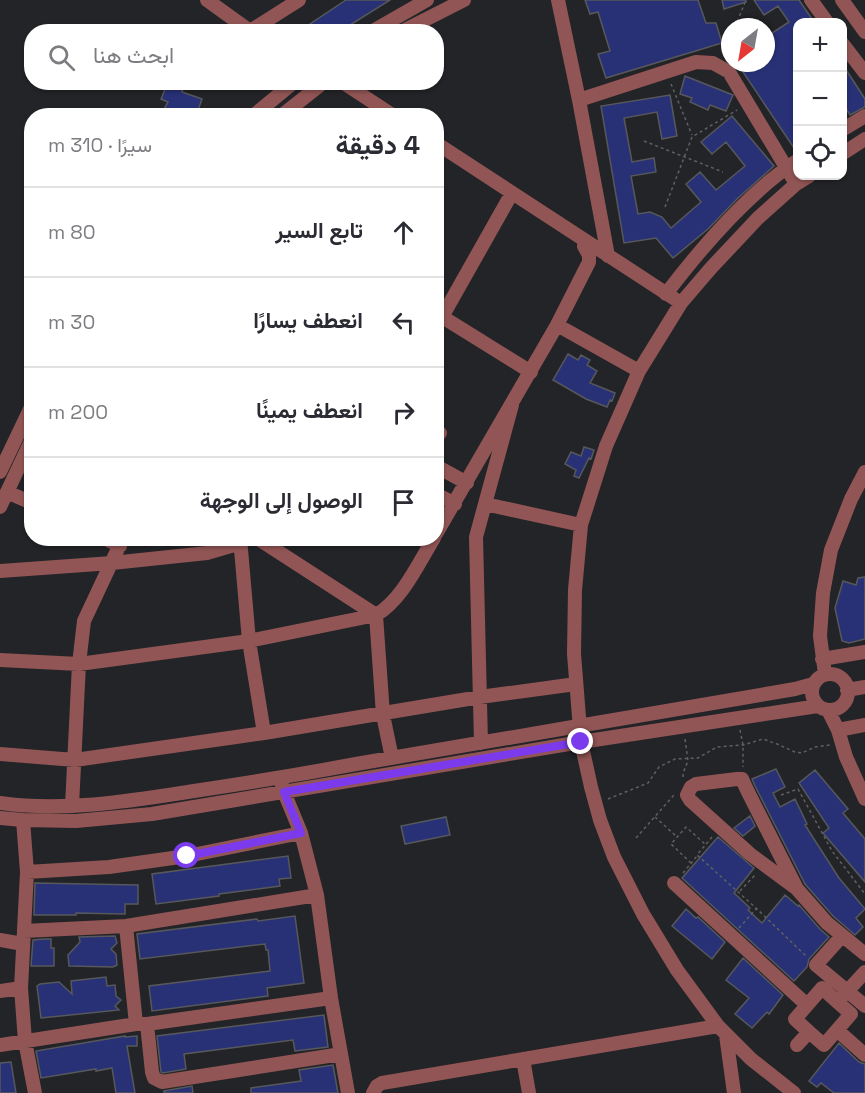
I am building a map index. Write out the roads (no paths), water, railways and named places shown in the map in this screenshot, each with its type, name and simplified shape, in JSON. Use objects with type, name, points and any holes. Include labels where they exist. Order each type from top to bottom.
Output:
[{"type":"street","points":[[207,0],[239,24]]},
{"type":"street","points":[[385,24],[427,0]]},
{"type":"street","points":[[417,24],[464,0]]},
{"type":"street","points":[[558,0],[608,256]]},
{"type":"street","points":[[811,0],[824,18]]},
{"type":"street","points":[[843,0],[865,32]]},
{"type":"street","points":[[262,24],[297,1]]},
{"type":"street","points":[[847,48],[865,73]]},
{"type":"street","points":[[579,100],[696,62],[713,63],[729,72],[748,103],[792,164],[796,184]]},
{"type":"street","points":[[263,108],[284,90]]},
{"type":"street","points":[[290,108],[314,90]]},
{"type":"street","points":[[354,90],[382,108]]},
{"type":"street","points":[[847,127],[865,116]]},
{"type":"street","points":[[847,151],[865,139]]},
{"type":"street","points":[[444,149],[681,303]]},
{"type":"street","points":[[666,294],[688,265],[735,214],[792,164]]},
{"type":"street","points":[[794,1093],[751,1059],[722,1031],[677,970],[643,915],[614,857],[596,804],[581,742],[574,654],[575,590],[581,525],[606,446],[639,371],[681,303],[758,218],[802,180]]},
{"type":"street","points":[[444,307],[512,193]]},
{"type":"street","points":[[444,521],[557,325],[589,262],[589,255],[584,246],[586,242]]},
{"type":"street","points":[[444,318],[531,372]]},
{"type":"street","points":[[557,325],[639,371]]},
{"type":"street","points":[[481,743],[476,537],[512,405]]},
{"type":"street","points":[[0,472],[24,422]]},
{"type":"street","points":[[0,507],[24,456]]},
{"type":"street","points":[[444,470],[467,483]]},
{"type":"street","points":[[825,674],[820,636],[823,593],[831,550],[851,499],[865,472]]},
{"type":"street","points":[[7,492],[24,499]]},
{"type":"street","points":[[444,498],[455,504]]},
{"type":"street","points":[[485,504],[581,525]]},
{"type":"street","points":[[72,806],[84,621],[120,546]]},
{"type":"street","points":[[0,571],[112,563],[207,552],[225,546]]},
{"type":"street","points":[[240,546],[249,641],[264,733]]},
{"type":"street","points":[[269,546],[376,615]]},
{"type":"street","points":[[0,660],[80,664],[249,641],[376,615],[398,597],[429,546]]},
{"type":"street","points":[[376,615],[383,715],[392,758]]},
{"type":"street","points":[[822,659],[865,652]]},
{"type":"street","points":[[0,803],[22,806],[72,806],[146,799],[281,778],[784,691],[816,701],[838,708],[845,701],[848,690],[846,684],[842,679],[825,674],[816,680],[816,701],[838,730],[855,779],[865,799]]},
{"type":"street","points":[[0,754],[75,760],[576,684]]},
{"type":"street","points":[[848,690],[865,687]]},
{"type":"street","points":[[0,818],[76,821],[152,814],[738,717],[816,701]]},
{"type":"street","points":[[838,730],[865,725]]},
{"type":"street","points":[[281,778],[284,792],[301,833],[317,895],[331,998],[348,1093]]},
{"type":"street","points":[[797,889],[742,779],[686,787],[690,800],[763,865],[797,889],[827,923],[865,954]]},
{"type":"street","points":[[23,820],[27,872],[21,988],[25,1041],[35,1093]]},
{"type":"street","points":[[27,872],[109,867],[187,856],[301,833]]},
{"type":"street","points":[[674,883],[807,1005]]},
{"type":"street","points":[[0,940],[126,926],[317,895]]},
{"type":"street","points":[[126,926],[142,1024],[154,1078],[162,1082],[341,1054]]},
{"type":"street","points":[[842,936],[816,966],[842,997],[851,1014],[824,1045],[795,1018],[822,988],[842,997],[865,1006]]},
{"type":"street","points":[[842,997],[865,972]]},
{"type":"street","points":[[0,991],[21,988]]},
{"type":"street","points":[[0,1045],[331,998]]},
{"type":"street","points":[[837,1030],[863,1048]]},
{"type":"street","points":[[373,1093],[382,1083],[523,1059],[722,1031]]},
{"type":"street","points":[[722,1031],[734,1093]]},
{"type":"street","points":[[797,1045],[809,1032]]},
{"type":"street","points":[[523,1059],[529,1093]]}]
